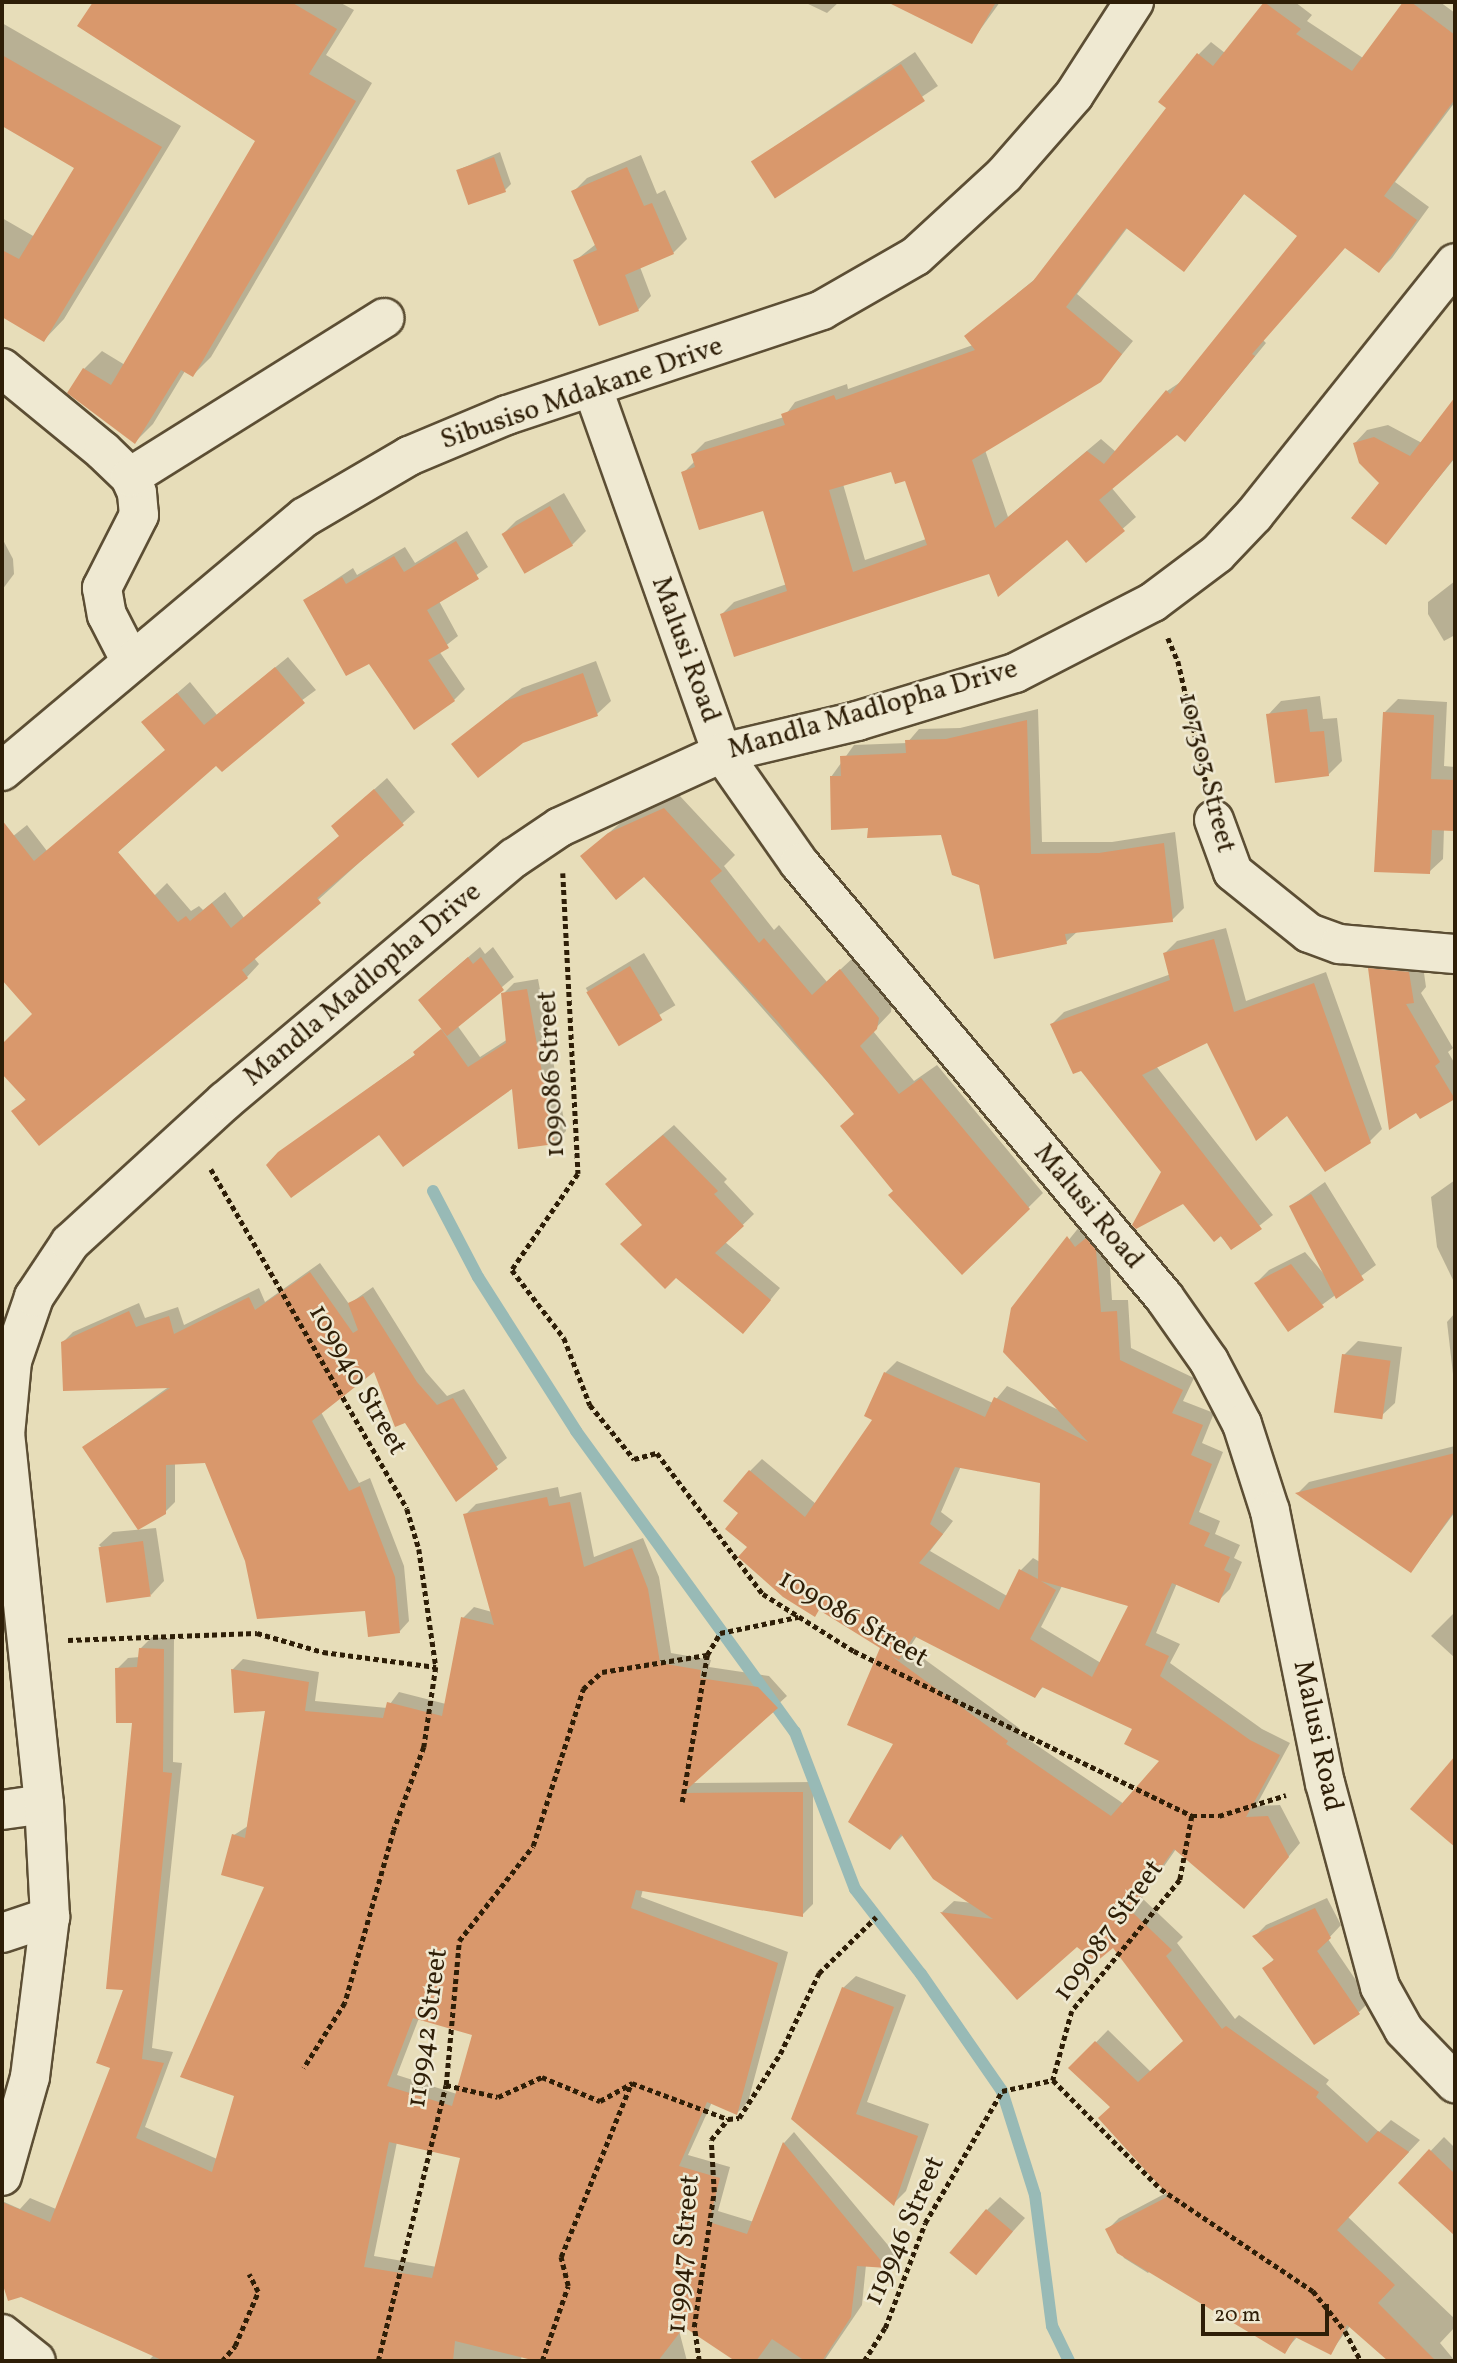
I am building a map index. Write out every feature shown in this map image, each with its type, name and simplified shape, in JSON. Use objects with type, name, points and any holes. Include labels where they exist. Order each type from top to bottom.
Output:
[{"type":"street","name":"Sibusiso Mdakane Drive","points":[[2,771],[305,517],[409,456],[507,415],[593,389],[822,310],[916,256],[1004,176],[1074,95],[1135,2]]},
{"type":"street","name":"Mandla Madlopha Drive","points":[[2,2176],[30,2077],[50,1917],[44,1804],[20,1606],[5,1436],[12,1361],[34,1297],[70,1243],[189,1132],[514,858],[560,827],[722,753],[857,721],[1015,673],[1153,602],[1217,555],[1254,515],[1455,263]]},
{"type":"street","points":[[130,477],[384,318]]},
{"type":"street","points":[[2,368],[130,477],[137,492],[139,516],[102,588],[107,615],[131,662]]},
{"type":"street","name":"Malusi Road","points":[[593,389],[722,753],[799,863],[1164,1297],[1209,1361],[1242,1424],[1270,1511],[1325,1783],[1380,1987],[1404,2030],[1455,2083]]},
{"type":"street","name":"107303 Street","points":[[1214,820],[1233,872],[1309,933],[1340,944],[1455,954]]},
{"type":"street","points":[[2,1810],[44,1804]]},
{"type":"street","points":[[2,1933],[50,1917]]},
{"type":"street","points":[[2,2334],[36,2361]]},
{"type":"path","name":"107303 Street","points":[[1153,602],[1178,661],[1214,820]]},
{"type":"path","name":"109086 Street","points":[[560,827],[578,1174],[512,1270],[564,1338],[590,1405],[634,1460],[657,1453],[763,1594],[854,1651],[1192,1816]]},
{"type":"path","name":"109940 Street","points":[[189,1132],[407,1509],[419,1549],[436,1667],[424,1747],[394,1830],[345,2003],[304,2068]]},
{"type":"path","points":[[20,1606],[42,1641],[257,1633],[323,1652],[436,1667]]},
{"type":"path","points":[[682,1802],[707,1655],[720,1633],[799,1617]]},
{"type":"path","name":"119942 Street","points":[[378,2361],[446,2085],[459,1941],[533,1846],[583,1689],[602,1672],[707,1655]]},
{"type":"path","points":[[1192,1816],[1219,1816],[1325,1783]]},
{"type":"path","name":"109087 Street","points":[[1053,2080],[1072,2011],[1180,1880],[1192,1816]]},
{"type":"path","name":"119947 Street","points":[[699,2361],[694,2327],[714,2192],[711,2140],[728,2119],[739,2118],[780,2054],[819,1973],[876,1917]]},
{"type":"path","points":[[446,2085],[498,2096],[542,2077],[600,2101],[632,2083],[728,2119]]},
{"type":"path","points":[[1053,2080],[1161,2189],[1312,2291],[1345,2331],[1362,2361]]},
{"type":"path","name":"119946 Street","points":[[864,2361],[885,2328],[925,2223],[1002,2091],[1053,2080]]},
{"type":"path","points":[[542,2361],[568,2286],[561,2257],[632,2083]]},
{"type":"path","points":[[222,2361],[235,2347],[258,2292],[249,2274]]},
{"type":"building","points":[[93,2],[291,2],[337,29],[309,74],[356,101],[193,377],[181,370],[135,444],[67,393],[83,368],[111,385],[255,141],[77,26]]},
{"type":"building","points":[[887,2],[996,2],[972,44]]},
{"type":"building","points":[[1264,2],[1301,29],[1296,34],[1352,71],[1403,2],[1411,2],[1455,35],[1455,99],[1384,196],[1417,220],[1379,273],[1345,248],[1252,354],[1255,356],[1185,442],[1177,435],[1099,500],[1125,531],[1086,563],[1067,540],[998,597],[989,574],[734,657],[720,614],[787,591],[763,511],[699,530],[681,472],[695,467],[691,454],[785,425],[781,414],[834,395],[836,400],[975,350],[964,336],[1033,281],[1166,108],[1158,102],[1197,53],[1213,66]],"holes":[[[1244,194],[1297,236],[1170,394],[1166,390],[1104,464],[1087,451],[995,528],[972,460],[1101,382],[1122,354],[1066,307],[1126,228],[1184,272]],[[891,472],[895,484],[905,481],[927,545],[853,572],[829,490]]]},
{"type":"building","points":[[2,55],[162,147],[44,342],[2,317],[2,250],[19,259],[74,168],[2,126]]},
{"type":"building","points":[[901,64],[925,101],[775,198],[751,161]]},
{"type":"building","points":[[494,157],[506,192],[468,205],[456,170]]},
{"type":"building","points":[[627,167],[644,206],[652,203],[674,254],[625,275],[639,311],[599,326],[573,260],[597,250],[571,191]]},
{"type":"building","points":[[1455,397],[1455,457],[1386,545],[1351,518],[1379,483],[1359,463],[1353,443],[1374,437],[1410,456]]},
{"type":"building","points":[[550,506],[573,546],[525,574],[502,534]]},
{"type":"building","points":[[456,541],[479,579],[427,610],[449,648],[428,660],[455,701],[414,730],[369,664],[346,676],[303,600],[342,577],[346,584],[394,556],[404,572]]},
{"type":"building","points":[[275,667],[305,703],[222,772],[216,766],[118,852],[178,922],[186,916],[190,921],[212,903],[231,928],[339,836],[331,826],[374,789],[404,825],[317,898],[321,903],[242,970],[248,978],[39,1146],[11,1111],[26,1100],[2,1074],[2,1044],[32,1014],[2,980],[2,820],[34,861],[165,750],[141,722],[177,693],[204,725]]},
{"type":"building","points":[[583,673],[598,716],[523,743],[478,778],[451,744],[506,701]]},
{"type":"building","points":[[1307,709],[1310,732],[1324,731],[1329,776],[1275,783],[1266,714]]},
{"type":"building","points":[[1383,712],[1434,715],[1431,779],[1455,780],[1453,831],[1432,830],[1430,874],[1374,872]]},
{"type":"building","points":[[1027,720],[1031,854],[1099,853],[1164,843],[1173,922],[1065,934],[1067,944],[994,959],[979,885],[952,875],[941,835],[867,838],[868,828],[831,830],[830,776],[841,776],[840,756],[906,753],[905,740],[946,739]]},
{"type":"building","points":[[664,808],[722,871],[710,881],[759,943],[764,938],[812,995],[840,969],[879,1018],[877,1029],[860,1046],[899,1094],[921,1078],[1030,1209],[962,1275],[888,1195],[893,1191],[840,1126],[854,1114],[778,1022],[644,877],[616,900],[580,856],[608,833]]},
{"type":"building","points":[[1214,939],[1234,1012],[1314,983],[1371,1143],[1325,1172],[1287,1116],[1256,1141],[1207,1043],[1142,1075],[1262,1229],[1231,1250],[1221,1236],[1214,1242],[1183,1204],[1136,1229],[1132,1225],[1161,1172],[1081,1071],[1073,1074],[1050,1024],[1170,980],[1163,953]]},
{"type":"building","points":[[468,957],[473,964],[481,957],[504,990],[447,1036],[418,1000]]},
{"type":"building","points":[[630,966],[662,1020],[619,1046],[586,992]]},
{"type":"building","points":[[1368,968],[1409,972],[1414,1003],[1406,1004],[1440,1062],[1435,1066],[1455,1099],[1420,1119],[1416,1113],[1389,1130]]},
{"type":"building","points":[[527,989],[555,1144],[518,1149],[512,1089],[403,1167],[379,1135],[291,1198],[266,1165],[278,1152],[415,1055],[413,1052],[441,1029],[468,1067],[506,1043],[501,993]]},
{"type":"building","points":[[663,1135],[718,1191],[714,1194],[744,1226],[715,1253],[771,1300],[743,1334],[676,1278],[665,1289],[620,1244],[642,1225],[605,1184]]},
{"type":"building","points":[[1311,1194],[1364,1280],[1336,1299],[1289,1206]]},
{"type":"building","points":[[1067,1236],[1075,1247],[1086,1238],[1096,1250],[1101,1312],[1117,1311],[1120,1360],[1183,1390],[1172,1413],[1203,1425],[1191,1455],[1212,1464],[1189,1524],[1210,1533],[1204,1546],[1230,1557],[1224,1570],[1231,1574],[1219,1603],[1172,1583],[1145,1645],[1169,1656],[1160,1676],[1250,1740],[1280,1755],[1246,1817],[1268,1816],[1289,1857],[1244,1909],[1174,1849],[1131,1911],[1172,1950],[1166,1956],[1222,2029],[1226,2026],[1319,2092],[1316,2097],[1367,2143],[1378,2131],[1409,2152],[1337,2230],[1395,2285],[1378,2303],[1436,2361],[1388,2361],[1347,2325],[1331,2355],[1295,2337],[1285,2354],[1117,2253],[1105,2229],[1169,2196],[1098,2118],[1110,2107],[1068,2068],[1095,2041],[1138,2082],[1183,2041],[1113,1948],[1096,1962],[1077,1947],[1017,2000],[940,1912],[993,1919],[933,1879],[901,1834],[890,1850],[848,1822],[893,1744],[847,1725],[880,1648],[819,1610],[815,1617],[783,1597],[738,1557],[747,1547],[725,1529],[738,1513],[723,1501],[749,1470],[805,1517],[872,1420],[864,1416],[884,1372],[985,1417],[994,1397],[1088,1442],[1003,1352],[1011,1308]],"holes":[[[955,1467],[1040,1483],[1038,1579],[1019,1569],[999,1610],[919,1563],[943,1534],[930,1524]],[[1041,1581],[1128,1606],[1092,1677],[1030,1639],[1056,1590]],[[914,1636],[1035,1698],[1042,1687],[1132,1729],[1124,1744],[1159,1761],[1111,1816],[1006,1744],[1008,1741],[890,1655],[899,1660]]]},
{"type":"building","points":[[1291,1264],[1324,1307],[1288,1332],[1254,1283]]},
{"type":"building","points":[[310,1272],[353,1333],[358,1330],[348,1303],[363,1296],[417,1382],[437,1405],[453,1398],[498,1469],[456,1502],[405,1423],[395,1427],[374,1372],[312,1421],[349,1491],[360,1486],[395,1577],[400,1633],[368,1637],[365,1611],[257,1619],[245,1561],[205,1463],[166,1465],[166,1514],[138,1530],[82,1447],[170,1388],[63,1391],[61,1342],[129,1311],[136,1327],[169,1316],[174,1334],[249,1297],[255,1310]]},
{"type":"building","points":[[1342,1354],[1391,1361],[1382,1419],[1334,1412]]},
{"type":"building","points":[[1455,1453],[1455,1510],[1411,1573],[1295,1493]]},
{"type":"building","points":[[547,1497],[549,1506],[570,1502],[584,1567],[632,1548],[648,1589],[660,1663],[701,1670],[700,1678],[758,1687],[778,1708],[683,1793],[803,1792],[803,1917],[636,1890],[631,1908],[778,1963],[737,2115],[707,2102],[679,2166],[720,2178],[709,2222],[747,2234],[783,2142],[887,2268],[857,2266],[851,2317],[822,2361],[805,2361],[772,2339],[756,2361],[735,2361],[684,2327],[658,2361],[536,2361],[455,2341],[453,2361],[164,2361],[21,2297],[8,2301],[2,2282],[2,2202],[50,2222],[110,2068],[96,2063],[123,1990],[106,1989],[132,1723],[116,1723],[115,1668],[137,1667],[139,1648],[164,1649],[163,1772],[172,1773],[142,2059],[164,2063],[136,2138],[212,2172],[234,2096],[180,2077],[264,1887],[221,1875],[232,1834],[245,1838],[265,1711],[234,1713],[231,1669],[309,1682],[305,1711],[383,1718],[387,1702],[442,1716],[461,1617],[494,1625],[463,1514]],"holes":[[[413,2018],[472,2035],[452,2106],[387,2086]],[[389,2142],[460,2158],[432,2278],[364,2267]]]},
{"type":"building","points":[[143,1541],[151,1596],[106,1603],[98,1547]]},
{"type":"building","points":[[1455,1756],[1455,1847],[1410,1809]]},
{"type":"building","points":[[1315,1908],[1331,1938],[1317,1951],[1360,2014],[1314,2045],[1262,1968],[1274,1960],[1252,1936]]},
{"type":"building","points":[[842,1987],[894,2007],[856,2114],[918,2136],[894,2206],[791,2119]]},
{"type":"building","points":[[1429,2149],[1455,2174],[1455,2236],[1398,2183]]},
{"type":"building","points":[[986,2209],[1013,2231],[976,2275],[949,2253]]},
{"type":"waterway","points":[[433,1191],[478,1277],[576,1431],[795,1732],[855,1889],[921,1974],[1002,2091],[1035,2195],[1052,2326],[1069,2361]]}]
